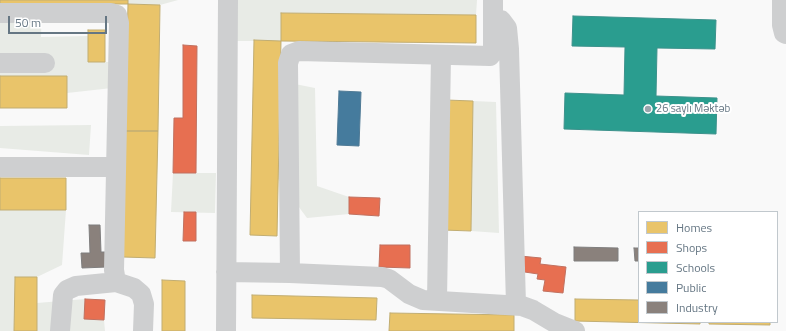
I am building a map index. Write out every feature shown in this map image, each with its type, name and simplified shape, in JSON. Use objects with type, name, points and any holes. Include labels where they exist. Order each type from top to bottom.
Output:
[{"type":"street","points":[[226,331],[228,0]]},
{"type":"street","points":[[782,0],[782,25],[784,33],[786,34]]},
{"type":"street","points":[[290,273],[288,63],[291,54],[299,51],[490,56],[493,52],[493,9]]},
{"type":"street","points":[[493,9],[507,28],[509,49],[516,304]]},
{"type":"street","points":[[0,14],[111,13],[117,15],[119,23],[114,270],[116,282]]},
{"type":"street","points":[[438,300],[441,55]]},
{"type":"street","points":[[0,63],[45,63]]},
{"type":"street","points":[[0,167],[115,167]]},
{"type":"street","points":[[226,272],[382,277],[389,279],[409,294],[423,300],[516,304],[533,310],[555,324],[575,331]]},
{"type":"street","points":[[60,331],[62,295],[67,290],[76,286],[116,282],[134,288],[141,294],[144,304],[143,331]]},
{"type":"shaded area","points":[[128,0],[178,0],[160,5],[128,4]]},
{"type":"shaded area","points":[[236,0],[477,0],[476,15],[281,13],[281,41],[235,41]]},
{"type":"shaded area","points":[[0,4],[42,4],[41,37],[88,36],[88,62],[109,62],[112,88],[67,93],[67,76],[0,76]]},
{"type":"shaded area","points":[[280,81],[315,88],[317,186],[349,197],[349,214],[307,218],[278,179]]},
{"type":"shaded area","points":[[473,101],[496,102],[499,233],[471,231]]},
{"type":"shaded area","points":[[91,125],[89,155],[0,148],[0,126]]},
{"type":"shaded area","points":[[173,173],[216,173],[215,213],[171,212]]},
{"type":"shaded area","points":[[0,210],[66,210],[62,265],[37,277],[15,277],[14,331],[0,331]]},
{"type":"shaded area","points":[[85,299],[85,319],[104,320],[105,331],[37,331],[37,303]]},
{"type":"building: Homes","points":[[0,0],[128,0],[128,4],[0,4]]},
{"type":"building: Homes","points":[[128,4],[160,5],[158,131],[125,131]]},
{"type":"building: Homes","points":[[281,13],[476,15],[476,43],[281,41]]},
{"type":"building: Homes","points":[[88,30],[105,30],[105,62],[88,62]]},
{"type":"building: Homes","points":[[254,40],[281,41],[277,236],[250,235]]},
{"type":"building: Homes","points":[[0,76],[67,76],[67,108],[0,108]]},
{"type":"building: Homes","points":[[446,100],[473,101],[471,231],[443,230]]},
{"type":"building: Homes","points":[[125,131],[158,131],[155,258],[123,257]]},
{"type":"building: Homes","points":[[0,178],[66,178],[66,210],[0,210]]},
{"type":"building: Homes","points":[[15,277],[37,277],[37,331],[14,331]]},
{"type":"building: Homes","points":[[162,280],[185,281],[185,331],[162,331]]},
{"type":"building: Homes","points":[[252,295],[377,298],[376,320],[252,318]]},
{"type":"building: Homes","points":[[575,299],[638,300],[638,323],[575,321]]},
{"type":"building: Homes","points":[[390,313],[514,315],[514,331],[389,331]]},
{"type":"building: Homes","points":[[658,323],[700,323],[700,324]]},
{"type":"building: Homes","points":[[770,323],[770,325],[709,324]]},
{"type":"building: Shops","points":[[183,45],[197,46],[196,173],[173,173],[174,118],[183,118]]},
{"type":"building: Shops","points":[[349,197],[380,198],[379,216],[349,214]]},
{"type":"building: Shops","points":[[184,212],[196,212],[196,241],[183,241]]},
{"type":"building: Shops","points":[[380,245],[410,245],[410,268],[379,267]]},
{"type":"building: Shops","points":[[520,256],[541,258],[540,264],[566,267],[563,293],[543,291],[545,280],[537,279],[538,274],[518,271]]},
{"type":"building: Shops","points":[[85,299],[105,300],[104,320],[84,319]]},
{"type":"building: Schools","points":[[573,16],[716,20],[715,49],[657,48],[656,96],[717,98],[716,134],[564,129],[565,93],[624,95],[625,47],[572,46]]},
{"type":"building: Public","points":[[339,91],[361,92],[359,146],[337,145]]},
{"type":"building: Industry","points":[[89,225],[100,225],[101,252],[107,252],[107,267],[82,268],[81,253],[90,253]]},
{"type":"building: Industry","points":[[574,247],[618,248],[618,261],[574,261]]},
{"type":"building: Industry","points":[[634,248],[638,248],[638,261],[635,261]]},
{"type":"place","name":"26 saylı Məktəb","points":[[648,109]]}]
